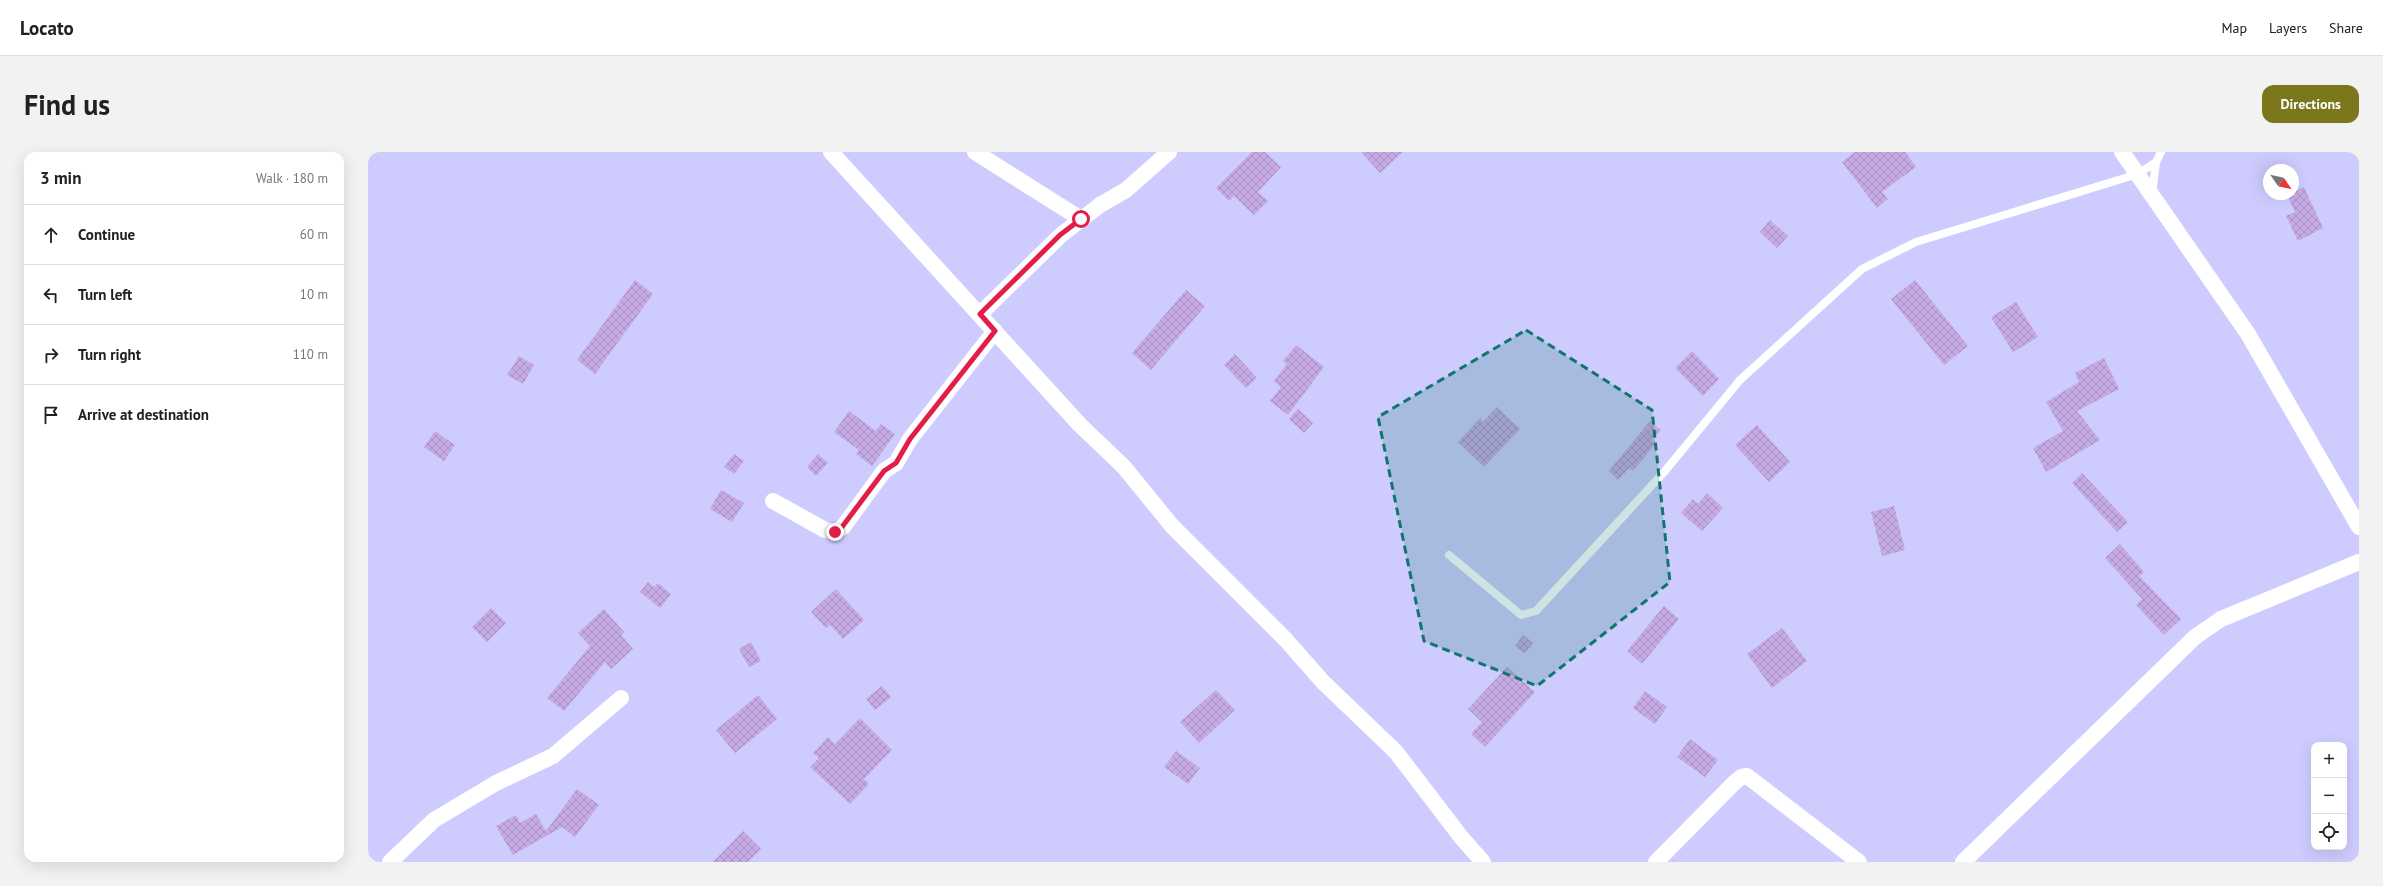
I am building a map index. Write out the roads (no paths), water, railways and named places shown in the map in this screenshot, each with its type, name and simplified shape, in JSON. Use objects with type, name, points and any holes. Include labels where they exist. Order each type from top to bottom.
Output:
[{"type":"street","points":[[831,152],[1080,425],[1124,467],[1172,526],[1286,640],[1323,682],[1396,752],[1461,837],[1483,862]]},
{"type":"street","points":[[975,152],[1081,219]]},
{"type":"street","points":[[980,314],[1060,235],[1100,205],[1126,190],[1169,152]]},
{"type":"street","points":[[2122,152],[2248,334],[2359,527]]},
{"type":"street","points":[[773,501],[824,530],[835,532],[842,527],[884,471],[896,463],[910,439],[995,331]]},
{"type":"street","points":[[1963,862],[2195,637],[2221,619],[2359,562]]},
{"type":"street","points":[[390,862],[434,820],[496,783],[553,756],[621,698]]},
{"type":"street","points":[[1656,862],[1734,783],[1741,777],[1747,776],[1859,862]]},
{"type":"lane","points":[[2152,194],[2156,162],[2161,152]]},
{"type":"lane","points":[[1449,555],[1521,615],[1536,611],[1665,471],[1740,380],[1862,269],[1916,242],[2138,174],[2156,162]]}]
